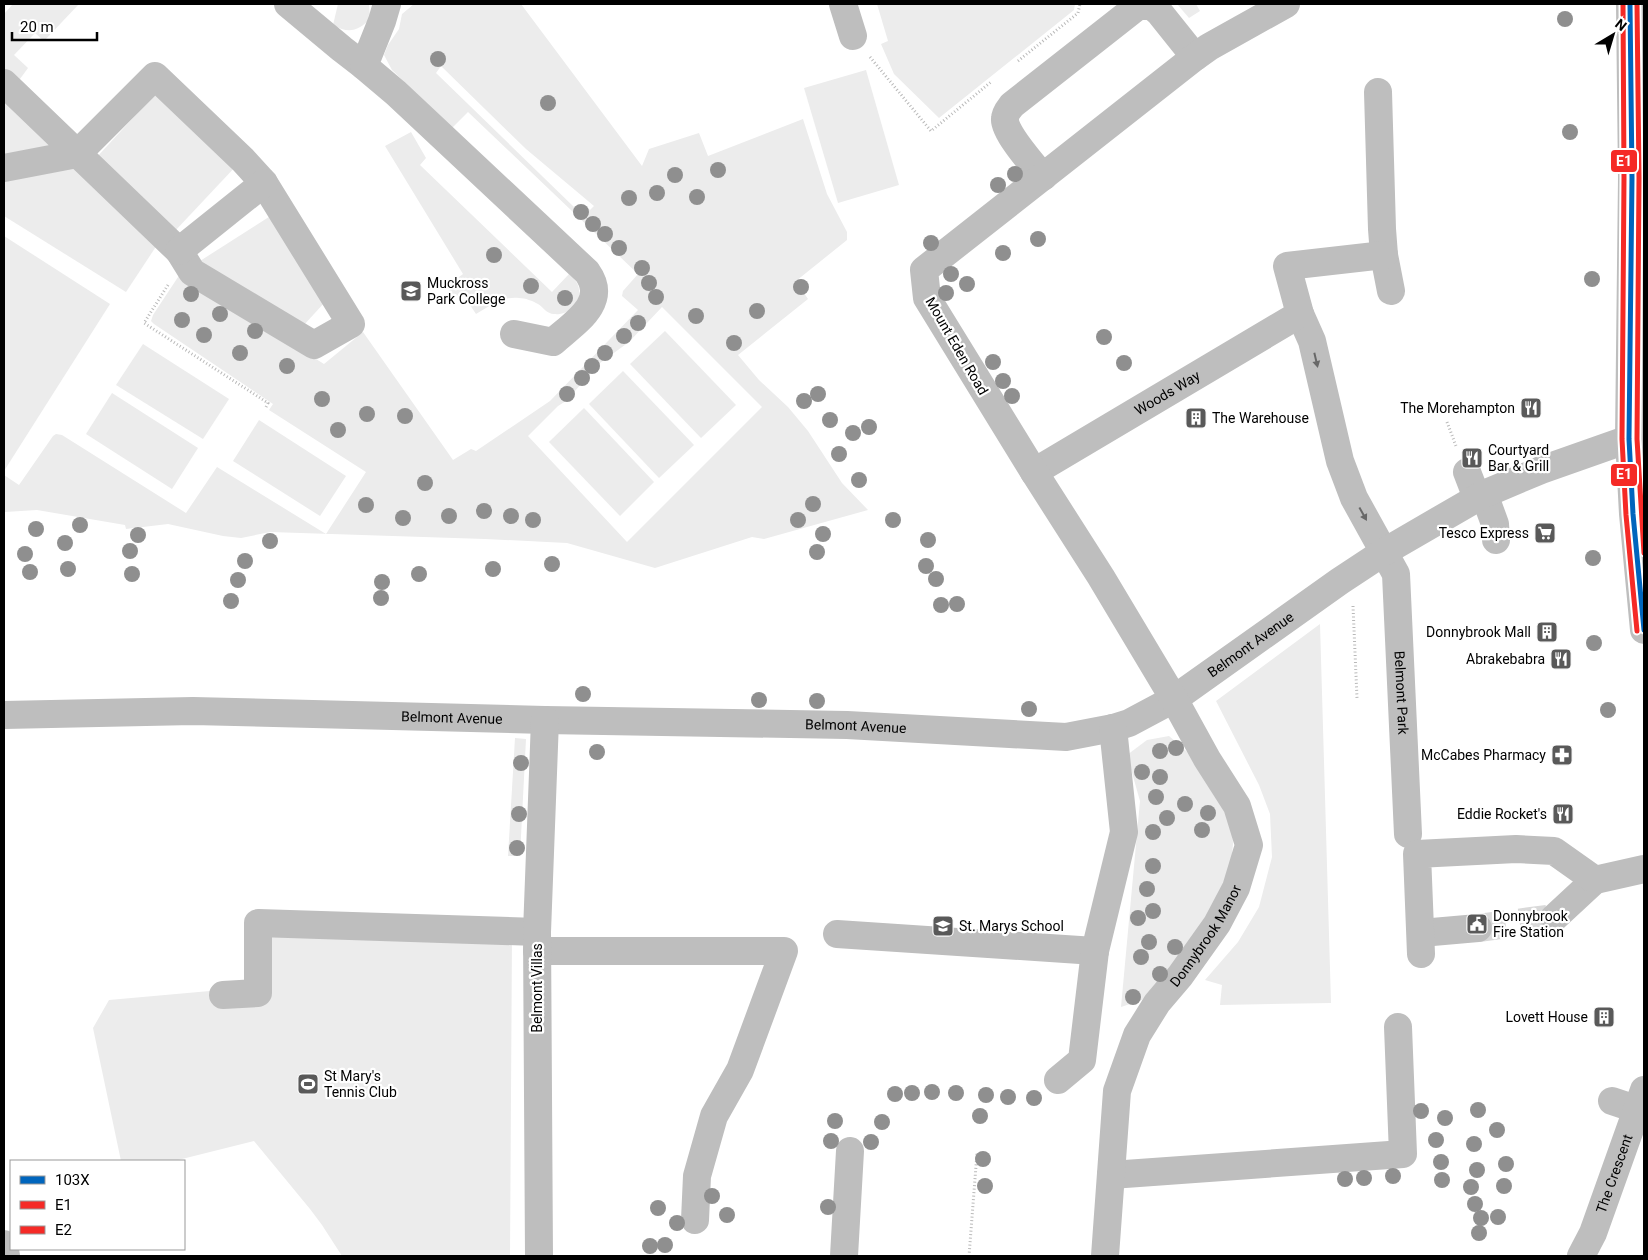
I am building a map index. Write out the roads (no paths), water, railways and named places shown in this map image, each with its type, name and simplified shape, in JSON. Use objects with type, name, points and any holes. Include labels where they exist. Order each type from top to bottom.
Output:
[{"type":"street","points":[[288,4],[396,93],[587,272],[593,281],[595,292],[593,302],[553,342],[514,334]]},
{"type":"street","points":[[364,66],[387,4]]},
{"type":"street","points":[[843,4],[853,36]]},
{"type":"street","name":"Mount Eden Road","points":[[1174,699],[1101,577],[927,298],[924,270],[1195,57],[1209,47],[1286,4]]},
{"type":"street","points":[[1630,4],[1638,178],[1634,514],[1644,630]]},
{"type":"street","points":[[1043,177],[1007,130],[1004,120],[1012,105],[1138,6],[1152,6],[1159,12],[1195,57]]},
{"type":"street","points":[[4,83],[78,154],[178,251],[192,272],[314,345],[351,324],[264,183],[243,160],[154,76],[78,154],[4,168]]},
{"type":"street","points":[[1378,92],[1382,229],[1384,255],[1391,291]]},
{"type":"street","points":[[178,251],[264,183]]},
{"type":"street","points":[[1384,255],[1287,266],[1300,314],[1312,342],[1340,461],[1354,498],[1384,552]]},
{"type":"street","name":"Woods Way","points":[[1034,472],[1300,314]]},
{"type":"street","name":"Belmont Avenue","points":[[4,714],[193,711],[847,725],[1066,737],[1129,723],[1174,699],[1340,581],[1384,552],[1480,496],[1540,470],[1636,439]]},
{"type":"street","points":[[1467,472],[1495,524],[1496,540]]},
{"type":"street","name":"Belmont Park","points":[[1384,552],[1396,574],[1408,834]]},
{"type":"street","name":"Donnybrook Manor","points":[[1105,1256],[1117,1091],[1137,1035],[1157,1004],[1180,976],[1217,924],[1236,888],[1248,845],[1237,806],[1207,759],[1174,699]]},
{"type":"street","name":"Belmont Villas","points":[[539,1256],[537,942],[545,720]]},
{"type":"street","points":[[1058,1080],[1082,1060],[1095,951],[1124,832],[1113,728]]},
{"type":"street","points":[[1478,928],[1421,944],[1417,854],[1516,849],[1554,851],[1595,880]]},
{"type":"street","points":[[1554,918],[1595,880],[1644,869]]},
{"type":"street","points":[[223,995],[258,993],[258,924],[537,942],[784,951],[740,1070],[714,1116],[697,1176],[695,1220]]},
{"type":"street","points":[[837,934],[1095,951]]},
{"type":"street","points":[[1111,1175],[1403,1154],[1398,1027]]},
{"type":"street","name":"The Crescent","points":[[1594,1242],[1631,1100]]},
{"type":"street","points":[[844,1256],[850,1151]]},
{"type":"street","points":[[4,1244],[6,1256]]},
{"type":"tunnel","points":[[1478,928],[1554,918]]},
{"type":"place","name":"Muckross Park College","points":[[411,291]]},
{"type":"place","name":"The Morehampton","points":[[1531,408]]},
{"type":"place","name":"The Warehouse","points":[[1196,418]]},
{"type":"place","name":"Courtyard Bar & Grill","points":[[1472,458]]},
{"type":"place","name":"Tesco Express","points":[[1545,533]]},
{"type":"place","name":"Donnybrook Mall","points":[[1547,632]]},
{"type":"place","name":"Abrakebabra","points":[[1561,659]]},
{"type":"place","name":"McCabes Pharmacy","points":[[1562,755]]},
{"type":"place","name":"Eddie Rocket's","points":[[1563,814]]},
{"type":"place","name":"Donnybrook Fire Station","points":[[1477,924]]},
{"type":"place","name":"St. Marys School","points":[[943,926]]},
{"type":"place","name":"Lovett House","points":[[1604,1017]]},
{"type":"place","name":"St Mary's Tennis Club","points":[[308,1084]]}]
